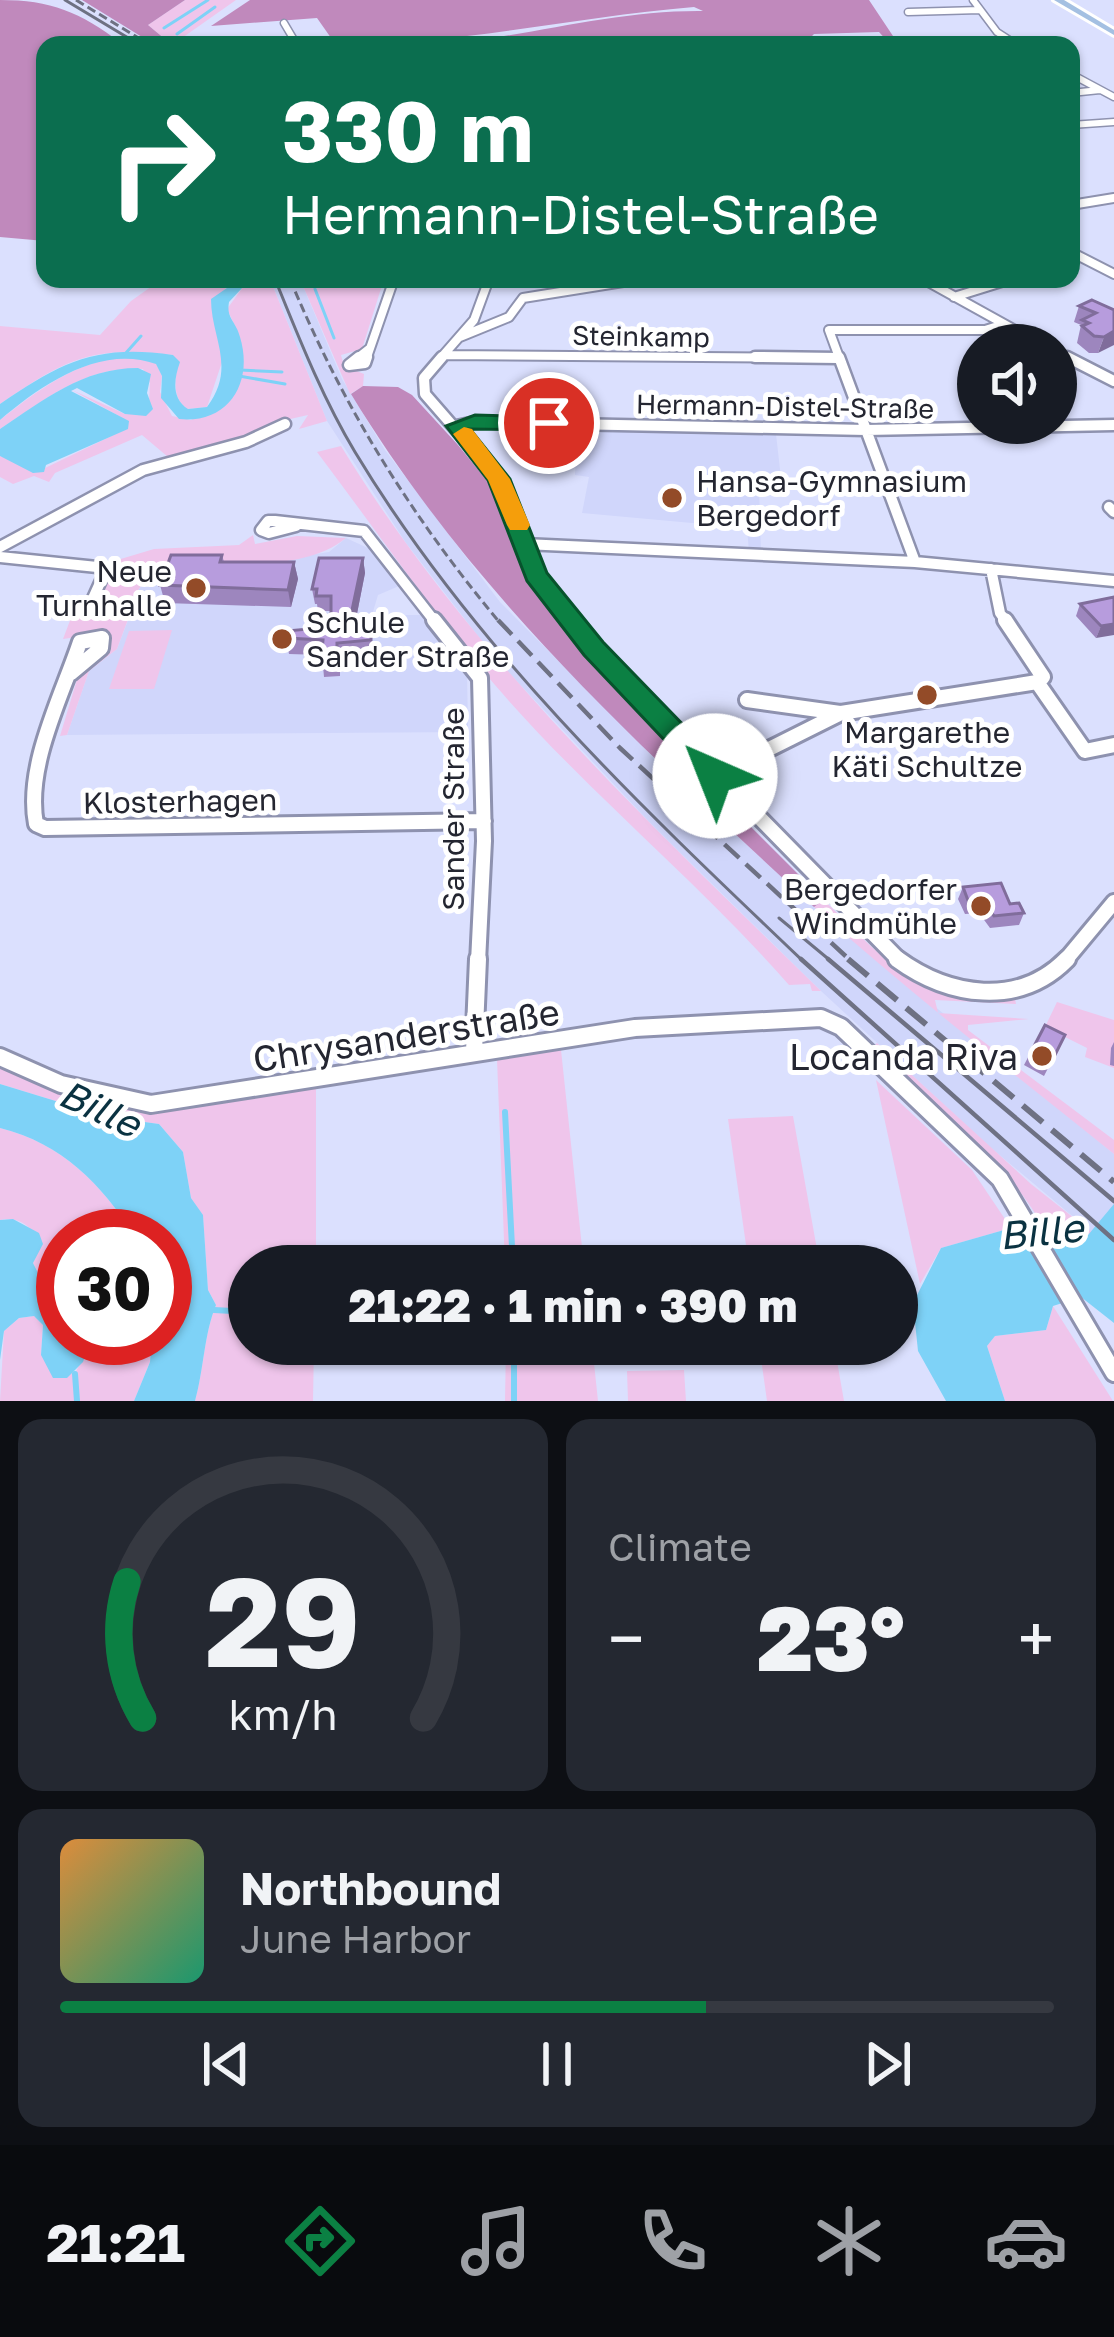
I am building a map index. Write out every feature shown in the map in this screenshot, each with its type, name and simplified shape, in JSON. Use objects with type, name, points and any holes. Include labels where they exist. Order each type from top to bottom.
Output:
[{"type":"main road","points":[[1058,0],[1114,33]]},
{"type":"street","points":[[974,0],[1003,36]]},
{"type":"street","points":[[908,12],[980,10]]},
{"type":"street","points":[[284,23],[292,36]]},
{"type":"street","points":[[1080,79],[1114,97]]},
{"type":"street","points":[[1080,92],[1101,90]]},
{"type":"street","points":[[1080,124],[1114,122]]},
{"type":"street","points":[[1080,204],[1114,198]]},
{"type":"street","points":[[1080,257],[1114,274]]},
{"type":"street","points":[[357,367],[349,361],[369,349],[391,288]]},
{"type":"street","points":[[488,288],[488,296],[460,337],[421,385],[499,479],[535,575],[594,649],[890,954],[919,975],[957,986],[998,991],[1038,984],[1114,902]]},
{"type":"street","points":[[460,337],[509,317],[523,298],[586,288]]},
{"type":"street","points":[[938,288],[998,324]]},
{"type":"street","points":[[954,297],[983,288]]},
{"type":"street","points":[[915,562],[829,331],[957,330]]},
{"type":"street","name":"Steinkamp","points":[[444,355],[838,358]]},
{"type":"street","points":[[1077,362],[1114,381]]},
{"type":"street","name":"Hermann-Distel-Straße","points":[[456,426],[475,422],[866,430],[1114,425]]},
{"type":"street","points":[[0,548],[143,470],[263,436]]},
{"type":"street","name":"Sander Straße","points":[[296,526],[364,531],[480,678],[484,821],[474,1052]]},
{"type":"street","points":[[524,544],[915,562],[1114,581]]},
{"type":"street","points":[[0,557],[97,567],[104,574],[102,586],[89,607]]},
{"type":"street","points":[[747,700],[841,713],[1037,682],[1043,677],[1039,667],[1000,613],[992,569]]},
{"type":"street","name":"Klosterhagen","points":[[71,673],[32,806],[36,824],[45,828],[484,821]]},
{"type":"street","points":[[1037,682],[1079,754],[1114,745]]},
{"type":"street","points":[[715,776],[841,713]]},
{"type":"street","name":"Chrysanderstraße","points":[[0,1057],[61,1084],[151,1104],[635,1028],[802,1016],[828,1020],[1000,1179],[1114,1373]]},
{"type":"shaded area","points":[[0,0],[35,2],[64,10],[111,36],[36,36],[36,240],[0,237]]},
{"type":"shaded area","points":[[82,0],[185,0],[148,25],[161,36],[140,36]]},
{"type":"shaded area","points":[[185,0],[236,0],[185,36],[161,36],[148,25]]},
{"type":"shaded area","points":[[250,0],[869,0],[893,36],[879,32],[504,36],[636,15],[703,11],[694,7],[471,36],[330,36],[317,18],[211,26]]},
{"type":"shaded area","points":[[149,288],[226,288],[213,305],[224,356],[207,407],[187,409],[181,403],[173,355],[145,352],[80,359],[0,404],[0,326],[100,335]]},
{"type":"shaded area","points":[[242,288],[274,288],[327,421],[299,429],[308,415],[268,424],[246,438],[168,457],[142,435],[55,473],[49,482],[34,476],[13,484],[0,477],[0,456],[43,469],[126,429],[128,421],[72,390],[125,414],[149,403],[150,383],[143,369],[122,369],[67,387],[0,429],[0,420],[34,394],[93,363],[135,358],[156,363],[162,376],[160,392],[172,416],[191,420],[238,384],[235,326],[227,309]]},
{"type":"shaded area","points":[[274,288],[304,288],[342,379],[385,450],[500,602],[665,769],[814,907],[1114,1154],[1114,1251],[990,1147],[654,827],[495,658],[406,543],[327,421]]},
{"type":"shaded area","points":[[304,288],[381,288],[362,349],[341,355],[344,366],[364,374],[363,386],[350,394]]},
{"type":"shaded area","points":[[363,386],[398,387],[412,395],[458,445],[489,483],[515,547],[554,612],[709,785],[824,900],[814,907],[624,728],[506,604],[399,468],[351,394]]},
{"type":"shaded area","name":"Hansa-Gymnasium Bergedorf","points":[[577,430],[776,434],[782,487],[759,487],[761,552],[749,552],[747,528],[582,513],[589,477],[575,475]]},
{"type":"shaded area","points":[[341,446],[445,595],[503,665],[627,799],[821,991],[812,991],[810,984],[789,985],[495,685],[317,452]]},
{"type":"shaded area","points":[[253,535],[255,544],[297,536],[346,538],[294,560],[190,566],[149,575],[123,611],[130,614],[117,649],[89,671],[67,735],[60,736],[79,673],[109,644],[104,633],[63,639],[74,610],[91,611],[102,598],[110,575],[104,564],[154,549],[239,545]]},
{"type":"shaded area","name":"Schule Sander Straße","points":[[346,538],[370,549],[399,586],[378,595],[372,615],[425,615],[467,670],[468,732],[67,735],[89,671],[117,649],[130,615],[123,612],[149,575],[196,565],[231,567],[329,552]]},
{"type":"shaded area","points":[[172,630],[154,689],[109,689],[129,631]]},
{"type":"shaded area","points":[[824,900],[907,974],[950,990],[1015,999],[1016,1004],[935,1000],[938,1013],[814,907]]},
{"type":"shaded area","points":[[1057,1002],[1114,1020],[1114,1068],[1085,1057],[1087,1048],[1045,1027]]},
{"type":"shaded area","points":[[938,1013],[1029,1019],[968,1025],[968,1030],[1114,1140],[1114,1154],[1000,1063]]},
{"type":"shaded area","points":[[877,1043],[1031,1184],[1093,1233],[1074,1236],[1045,1229],[1009,1178],[872,1048]]},
{"type":"shaded area","points":[[561,1050],[582,1245],[504,1245],[497,1059]]},
{"type":"shaded area","points":[[0,1057],[130,1102],[316,1080],[316,1245],[228,1245],[228,1365],[314,1365],[313,1401],[195,1401],[216,1305],[208,1290],[203,1216],[191,1198],[183,1152],[159,1124],[108,1117],[0,1084]]},
{"type":"shaded area","points":[[876,1080],[972,1170],[1011,1228],[941,1248],[920,1284],[918,1245],[912,1245]]},
{"type":"shaded area","points":[[793,1116],[816,1245],[746,1245],[728,1119]]},
{"type":"shaded area","points":[[0,1128],[61,1155],[115,1209],[36,1209],[36,1236],[19,1221],[0,1220]]},
{"type":"shaded area","points":[[1053,1306],[1113,1401],[1005,1401],[987,1346],[995,1336],[1046,1330]]},
{"type":"shaded area","points":[[19,1318],[36,1318],[36,1365],[59,1365],[75,1374],[79,1365],[149,1365],[134,1401],[0,1401],[4,1331]]},
{"type":"shaded area","points":[[506,1365],[594,1365],[598,1401],[505,1401]]},
{"type":"shaded area","points":[[762,1365],[838,1365],[844,1401],[767,1401]]},
{"type":"shaded area","points":[[684,1370],[686,1401],[628,1401],[627,1371]]},
{"type":"water","points":[[227,288],[242,288],[228,308],[243,354],[240,384],[224,407],[211,415],[179,419],[161,398],[162,376],[156,364],[114,359],[72,371],[0,420],[0,404],[42,377],[81,360],[122,352],[173,355],[180,362],[175,381],[179,399],[188,409],[207,407],[216,392],[221,366],[211,299]]},
{"type":"water","points":[[138,368],[151,374],[147,393],[153,409],[146,416],[125,414],[77,388],[71,391],[129,421],[128,429],[46,465],[44,472],[33,473],[0,456],[0,429],[48,397],[99,373]]},
{"type":"water","points":[[0,1084],[108,1117],[159,1124],[183,1152],[191,1198],[203,1215],[208,1290],[216,1305],[195,1401],[134,1401],[149,1365],[192,1365],[192,1209],[115,1209],[61,1155],[0,1128]]},
{"type":"water","name":"Bille","points":[[1114,1204],[1114,1323],[1081,1297],[1053,1306],[1046,1330],[995,1336],[987,1346],[1005,1401],[946,1401],[918,1351],[918,1293],[941,1248],[1011,1228],[1088,1235]]},
{"type":"water","points":[[13,1219],[36,1231],[36,1318],[19,1318],[4,1331],[0,1360],[0,1220]]},
{"type":"water","points":[[46,1365],[80,1365],[67,1378],[53,1378]]},
{"type":"building","points":[[1092,300],[1114,310],[1114,331],[1104,337],[1082,326],[1089,323],[1082,320],[1096,313],[1079,306]]},
{"type":"building","points":[[171,555],[222,555],[220,562],[294,562],[288,590],[160,585]]},
{"type":"building","points":[[319,558],[363,558],[348,629],[371,630],[371,640],[337,643],[337,661],[321,662],[323,640],[286,638],[286,631],[331,627],[331,596],[316,596],[317,589],[312,589]]},
{"type":"building","points":[[1114,597],[1114,624],[1101,626],[1080,604]]},
{"type":"building","points":[[1001,883],[1010,904],[1019,903],[1024,913],[994,916],[983,901],[969,903],[963,887]]},
{"type":"building","name":"Locanda Riva","points":[[1045,1025],[1065,1035],[1050,1065],[1030,1054]]},
{"type":"waterway","points":[[164,28],[208,0]]},
{"type":"waterway","points":[[177,34],[215,7]]},
{"type":"waterway","points":[[315,289],[334,338]]},
{"type":"waterway","points":[[125,354],[141,336]]},
{"type":"waterway","points":[[240,370],[282,372]]},
{"type":"waterway","points":[[239,376],[285,384]]},
{"type":"waterway","points":[[505,1112],[512,1245]]},
{"type":"waterway","points":[[214,1310],[228,1311]]},
{"type":"waterway","points":[[514,1365],[514,1401]]},
{"type":"waterway","points":[[75,1374],[77,1401]]},
{"type":"tram line","points":[[65,0],[125,36]]},
{"type":"tram line","points":[[279,288],[343,431],[401,524],[452,592],[562,722],[804,962]]},
{"type":"tram line","points":[[779,918],[832,962]]},
{"type":"tram line","points":[[801,959],[1114,1240]]},
{"type":"tram line","points":[[828,959],[1114,1201]]},
{"type":"railway","points":[[76,0],[135,36]]},
{"type":"railway","points":[[294,288],[333,372],[382,459],[437,542],[500,623]]},
{"type":"railway","points":[[498,620],[620,748],[852,962]]},
{"type":"railway","points":[[848,959],[1114,1182]]},
{"type":"slow traffic","points":[[464,434],[499,479],[519,525]]},
{"type":"place","name":"Hansa-Gymnasium Bergedorf","points":[[672,498]]},
{"type":"place","name":"Neue Turnhalle","points":[[196,588]]},
{"type":"place","name":"Schule Sander Straße","points":[[282,639]]},
{"type":"place","name":"Margarethe Käti Schultze","points":[[927,695]]},
{"type":"place","name":"Bergedorfer Windmühle","points":[[981,906]]},
{"type":"place","name":"Locanda Riva","points":[[1042,1056]]},
{"type":"route","points":[[549,423],[456,426],[499,479],[535,575],[594,649],[715,776]]}]
